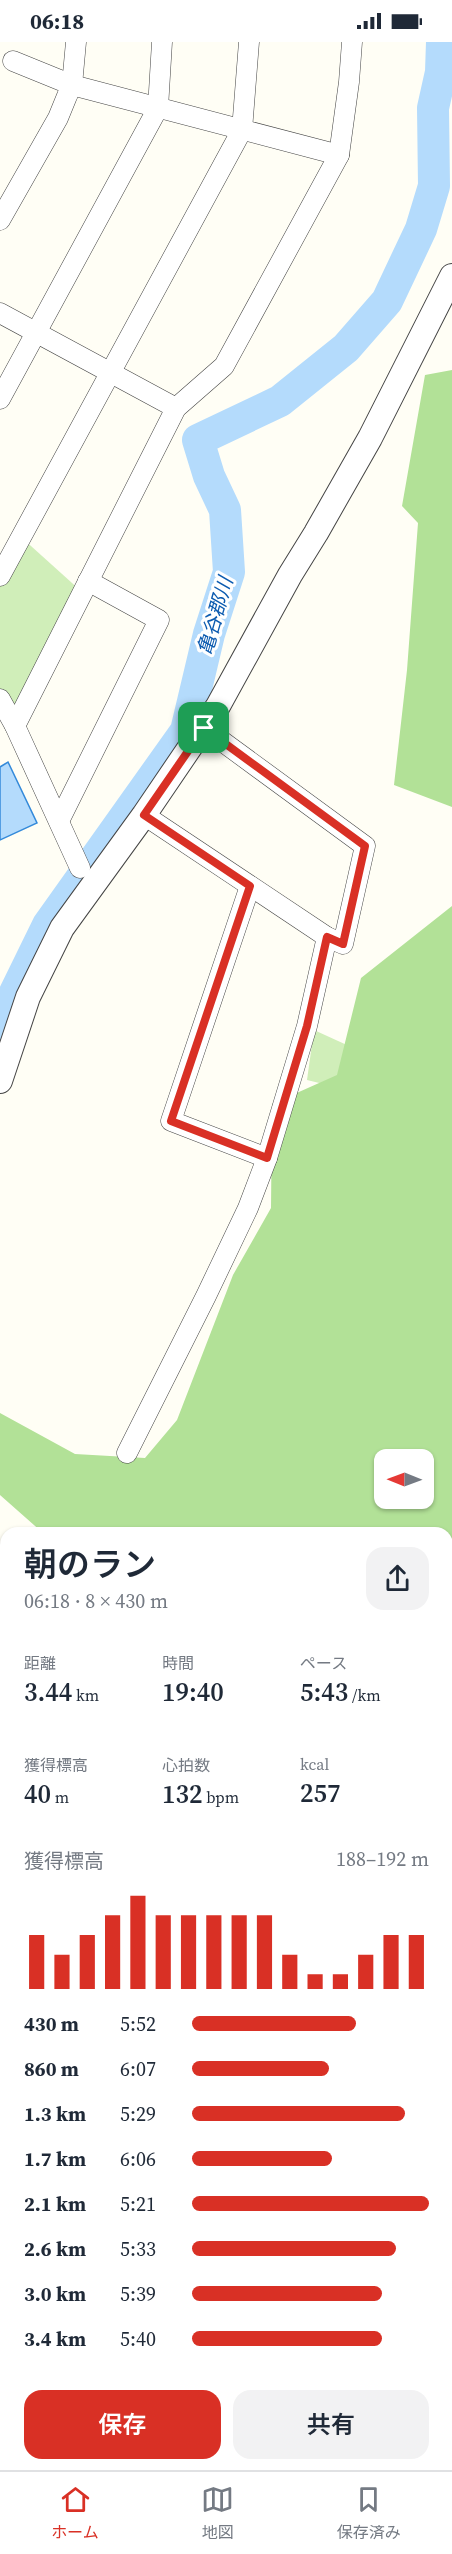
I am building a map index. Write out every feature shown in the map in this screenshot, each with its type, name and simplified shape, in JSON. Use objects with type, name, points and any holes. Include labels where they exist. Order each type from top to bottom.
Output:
[{"type":"street","points":[[0,220],[58,118],[72,85],[76,42]]},
{"type":"street","points":[[0,399],[38,333],[158,108],[162,42]]},
{"type":"street","points":[[0,576],[242,130],[249,42]]},
{"type":"street","points":[[15,726],[176,408],[224,366],[339,154],[352,42]]},
{"type":"street","points":[[13,61],[72,85],[339,154]]},
{"type":"street","points":[[0,1081],[28,997],[84,878],[144,815],[204,728],[370,438],[452,276]]},
{"type":"street","points":[[0,313],[176,408]]},
{"type":"street","points":[[59,821],[159,620],[88,581]]},
{"type":"street","points":[[0,699],[15,726],[84,878]]},
{"type":"street","points":[[144,815],[327,937],[343,944],[365,846],[204,728]]},
{"type":"street","points":[[250,886],[171,1121],[267,1158]]},
{"type":"street","points":[[127,1453],[248,1208],[267,1158],[307,1026],[327,937]]},
{"type":"green space","points":[[452,370],[452,807],[394,785],[407,670],[418,523],[402,506],[425,375]]},
{"type":"green space","points":[[21,537],[82,592],[15,726],[0,699],[0,576]]},
{"type":"green space","points":[[452,906],[452,1527],[36,1527],[0,1495],[0,1413],[75,1454],[145,1458],[177,1420],[233,1275],[271,1208],[272,1104],[337,1075],[361,978]]},
{"type":"green space","points":[[314,1030],[360,1051],[356,1092],[307,1080]]},
{"type":"water","points":[[8,762],[37,823],[0,840],[0,767]]},
{"type":"waterway","name":"亀谷郡川","points":[[0,1032],[7,1009],[48,925],[186,731],[209,634],[229,572],[225,510],[209,476],[198,440],[280,401],[346,348],[387,301],[421,229],[434,186],[433,108],[441,72],[442,42]]},
{"type":"route","points":[[204,728],[365,846],[343,944],[327,937],[307,1026],[267,1158],[171,1121],[250,886],[144,815],[204,728]]}]
